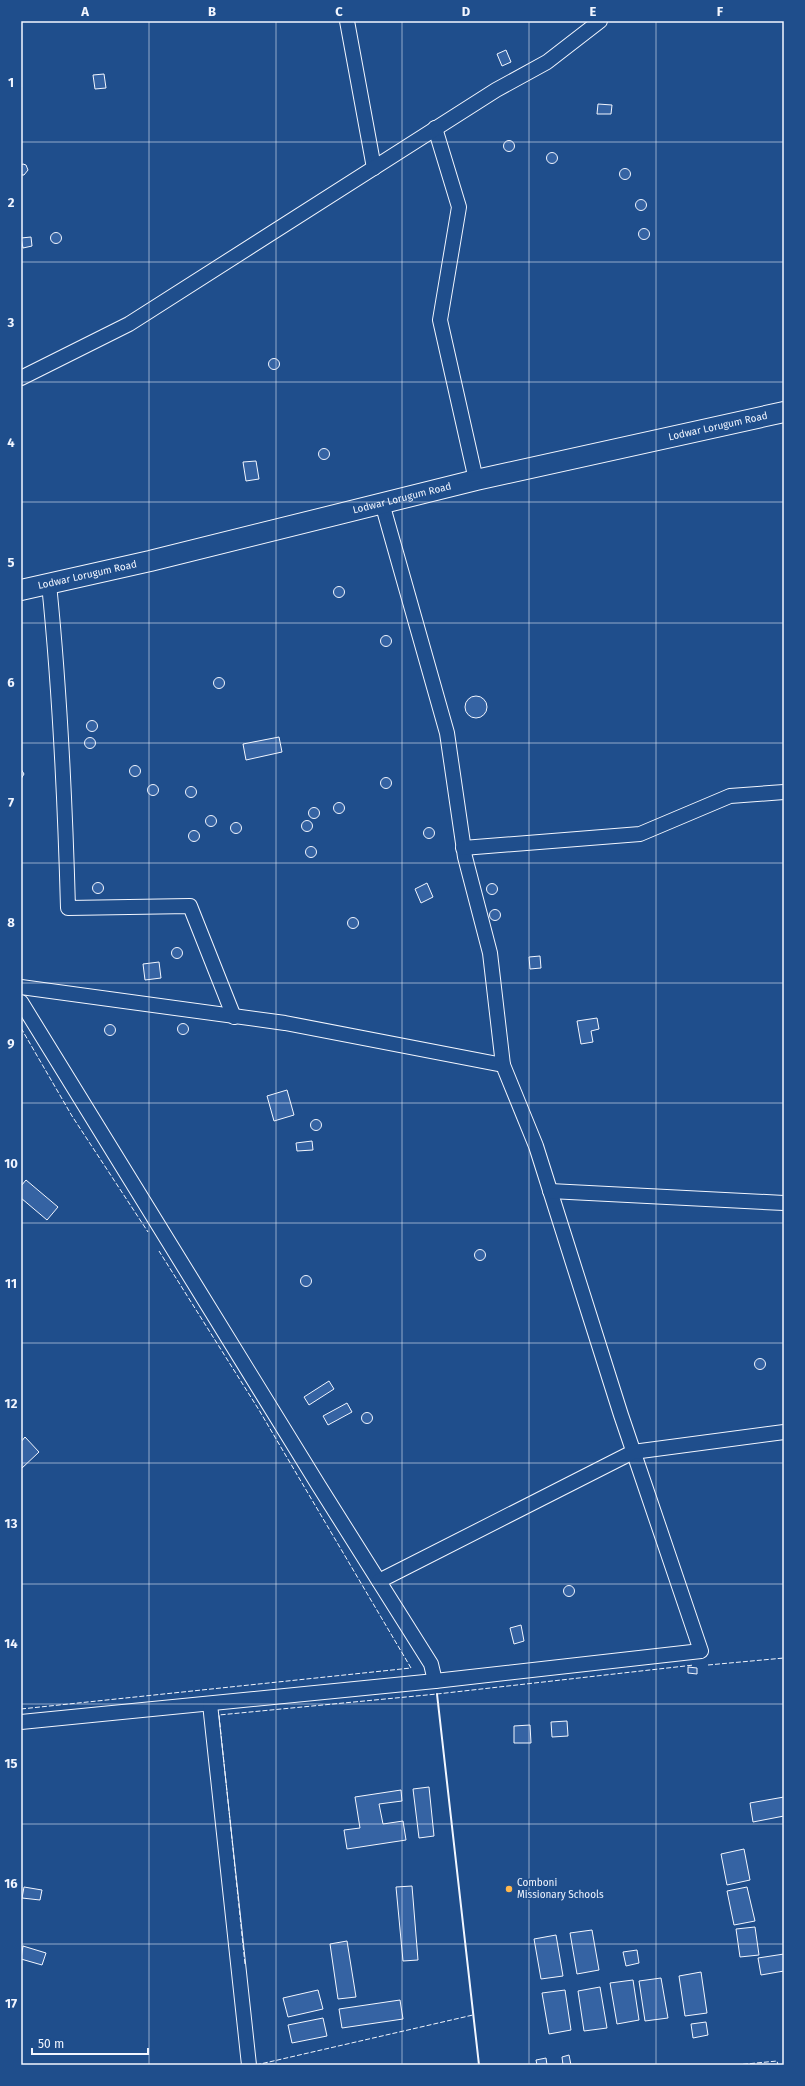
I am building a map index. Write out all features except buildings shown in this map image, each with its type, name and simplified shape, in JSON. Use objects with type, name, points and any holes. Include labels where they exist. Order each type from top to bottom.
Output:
[{"type":"main road","name":"Lodwar Lorugum Road","points":[[21,590],[150,561],[476,480],[784,412]]},
{"type":"street","points":[[347,21],[374,168]]},
{"type":"street","points":[[21,378],[129,324],[435,128],[496,90],[547,62],[600,21]]},
{"type":"street","points":[[435,128],[459,207],[440,320],[476,480]]},
{"type":"street","points":[[21,1722],[435,1681],[701,1651],[633,1452],[536,1146],[503,1065],[490,953],[463,848],[447,733],[382,503]]},
{"type":"street","points":[[49,584],[58,677],[65,799],[68,908],[190,906],[234,1016]]},
{"type":"street","points":[[463,848],[640,834],[730,796],[784,792]]},
{"type":"street","points":[[21,987],[285,1023],[503,1065]]},
{"type":"street","points":[[21,1002],[431,1664],[435,1681]]},
{"type":"street","points":[[550,1191],[784,1203]]},
{"type":"street","points":[[379,1581],[633,1452],[784,1432]]},
{"type":"street","points":[[210,1704],[249,2065]]},
{"type":"fence","points":[[21,1028],[72,1116],[148,1232]]},
{"type":"fence","points":[[21,1709],[411,1668],[259,1410],[159,1251]]},
{"type":"fence","points":[[708,1665],[784,1658]]},
{"type":"fence","points":[[245,1964],[219,1715],[437,1694],[694,1665]]},
{"type":"fence","points":[[256,2065],[473,2015]]},
{"type":"fence","points":[[736,2065],[777,2061],[778,2065]]},
{"type":"wall","points":[[437,1694],[479,2065]]},
{"type":"place","name":"Comboni Missionary Schools","points":[[509,1889]]}]
